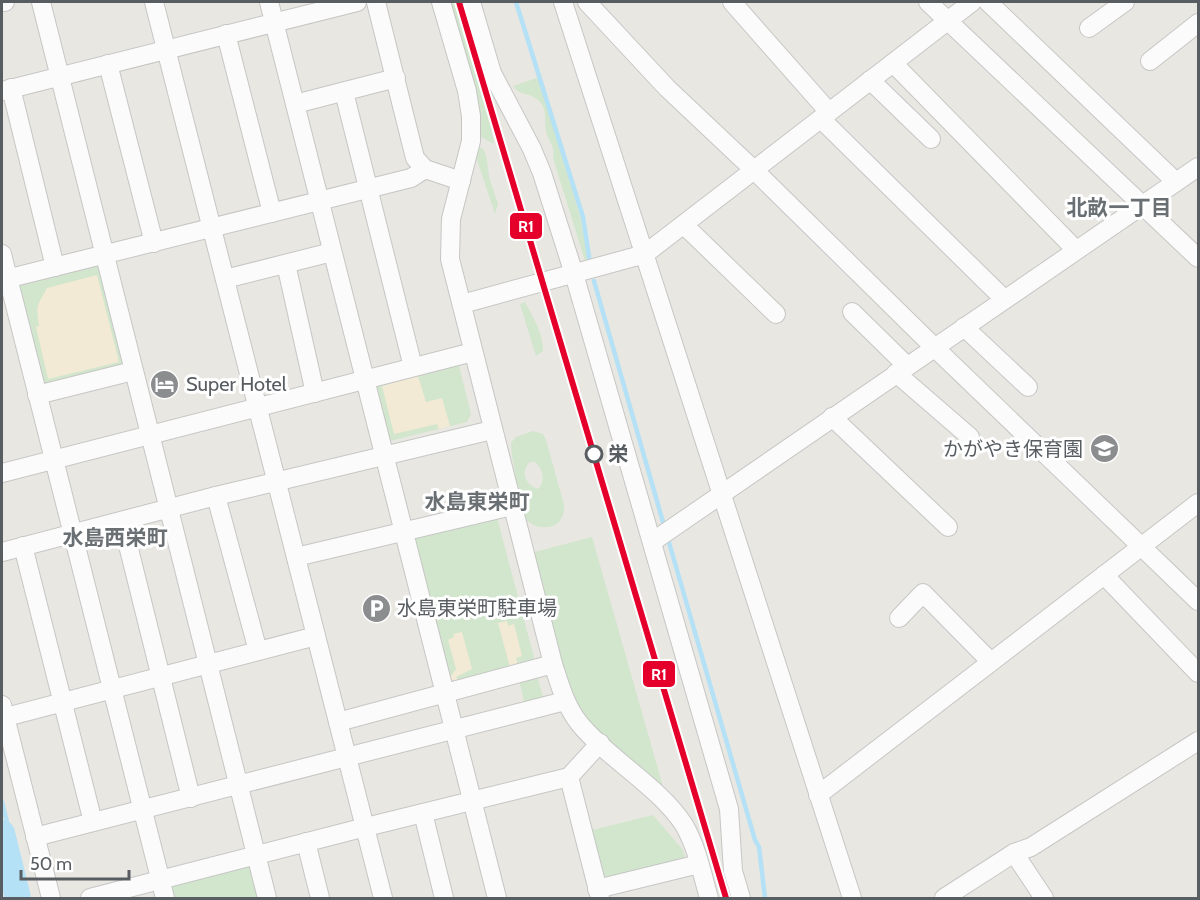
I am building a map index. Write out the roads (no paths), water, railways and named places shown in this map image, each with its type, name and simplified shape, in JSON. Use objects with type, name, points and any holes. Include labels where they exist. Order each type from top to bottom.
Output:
[{"type":"street","points":[[41,2],[267,898]]},
{"type":"street","points":[[154,2],[383,898]]},
{"type":"street","points":[[269,2],[497,898]]},
{"type":"street","points":[[55,267],[6,89],[357,2]]},
{"type":"street","points":[[376,2],[416,158],[425,169],[460,181]]},
{"type":"street","points":[[441,2],[467,92],[471,116],[471,141],[451,219],[450,259],[553,664],[565,701],[579,722],[682,823],[693,842],[709,898]]},
{"type":"street","points":[[471,2],[492,73],[532,148],[542,173],[574,274],[729,809],[733,871],[741,898]]},
{"type":"street","points":[[563,2],[852,898]]},
{"type":"street","points":[[588,2],[667,88],[1198,601]]},
{"type":"street","points":[[732,2],[825,115],[1004,299]]},
{"type":"street","points":[[928,2],[1198,258]]},
{"type":"street","points":[[462,304],[645,254],[972,2]]},
{"type":"street","points":[[988,2],[1176,182]]},
{"type":"street","points":[[1089,28],[1125,2]]},
{"type":"street","points":[[1150,61],[1198,23]]},
{"type":"street","points":[[226,34],[272,213]]},
{"type":"street","points":[[893,63],[1076,250]]},
{"type":"street","points":[[108,64],[154,243]]},
{"type":"street","points":[[296,104],[396,78]]},
{"type":"street","points":[[870,80],[931,139]]},
{"type":"street","points":[[344,92],[412,368]]},
{"type":"street","points":[[652,542],[1198,167]]},
{"type":"street","points":[[5,279],[411,178],[425,169]]},
{"type":"street","points":[[684,225],[776,314]]},
{"type":"street","points":[[225,279],[332,252]]},
{"type":"street","points":[[2,254],[5,279],[37,395],[165,898]]},
{"type":"street","points":[[286,264],[315,393]]},
{"type":"street","points":[[852,312],[902,369],[970,437]]},
{"type":"street","points":[[964,327],[1028,387]]},
{"type":"street","points":[[2,473],[473,352]]},
{"type":"street","points":[[37,395],[134,371]]},
{"type":"street","points":[[832,417],[948,527]]},
{"type":"street","points":[[2,552],[216,496],[492,430]]},
{"type":"street","points":[[216,496],[258,651]]},
{"type":"street","points":[[818,795],[1198,503]]},
{"type":"street","points":[[296,557],[512,506]]},
{"type":"street","points":[[122,521],[191,798]]},
{"type":"street","points":[[23,546],[93,822]]},
{"type":"street","points":[[1104,575],[1198,673]]},
{"type":"street","points":[[899,618],[923,594],[992,662]]},
{"type":"street","points":[[51,898],[2,713],[64,702],[316,636]]},
{"type":"street","points":[[338,722],[553,664]]},
{"type":"street","points":[[35,837],[565,701]]},
{"type":"street","points":[[944,898],[1014,853],[1031,847],[1198,741]]},
{"type":"street","points":[[90,898],[112,896],[160,880],[256,855],[569,777],[600,743]]},
{"type":"street","points":[[569,777],[598,894],[699,864]]},
{"type":"street","points":[[423,813],[444,898]]},
{"type":"street","points":[[306,842],[320,898]]},
{"type":"street","points":[[1014,853],[1044,898]]},
{"type":"waterway","points":[[516,2],[583,217],[590,263]]},
{"type":"waterway","points":[[594,281],[665,529]]},
{"type":"waterway","points":[[668,539],[755,840],[759,847],[765,898]]},
{"type":"waterway","points":[[2,802],[26,898]]},
{"type":"waterway","points":[[2,833],[18,898]]},
{"type":"place","name":"Super Hotel","points":[[165,384]]},
{"type":"place","name":"かがやき保育園","points":[[1104,449]]},
{"type":"place","name":"栄","points":[[594,454]]},
{"type":"place","name":"水島東栄町駐車場","points":[[376,608]]},
{"type":"district","name":"北畝一丁目","points":[[1119,208]]},
{"type":"district","name":"水島東栄町","points":[[477,502]]},
{"type":"district","name":"水島西栄町","points":[[115,538]]}]
